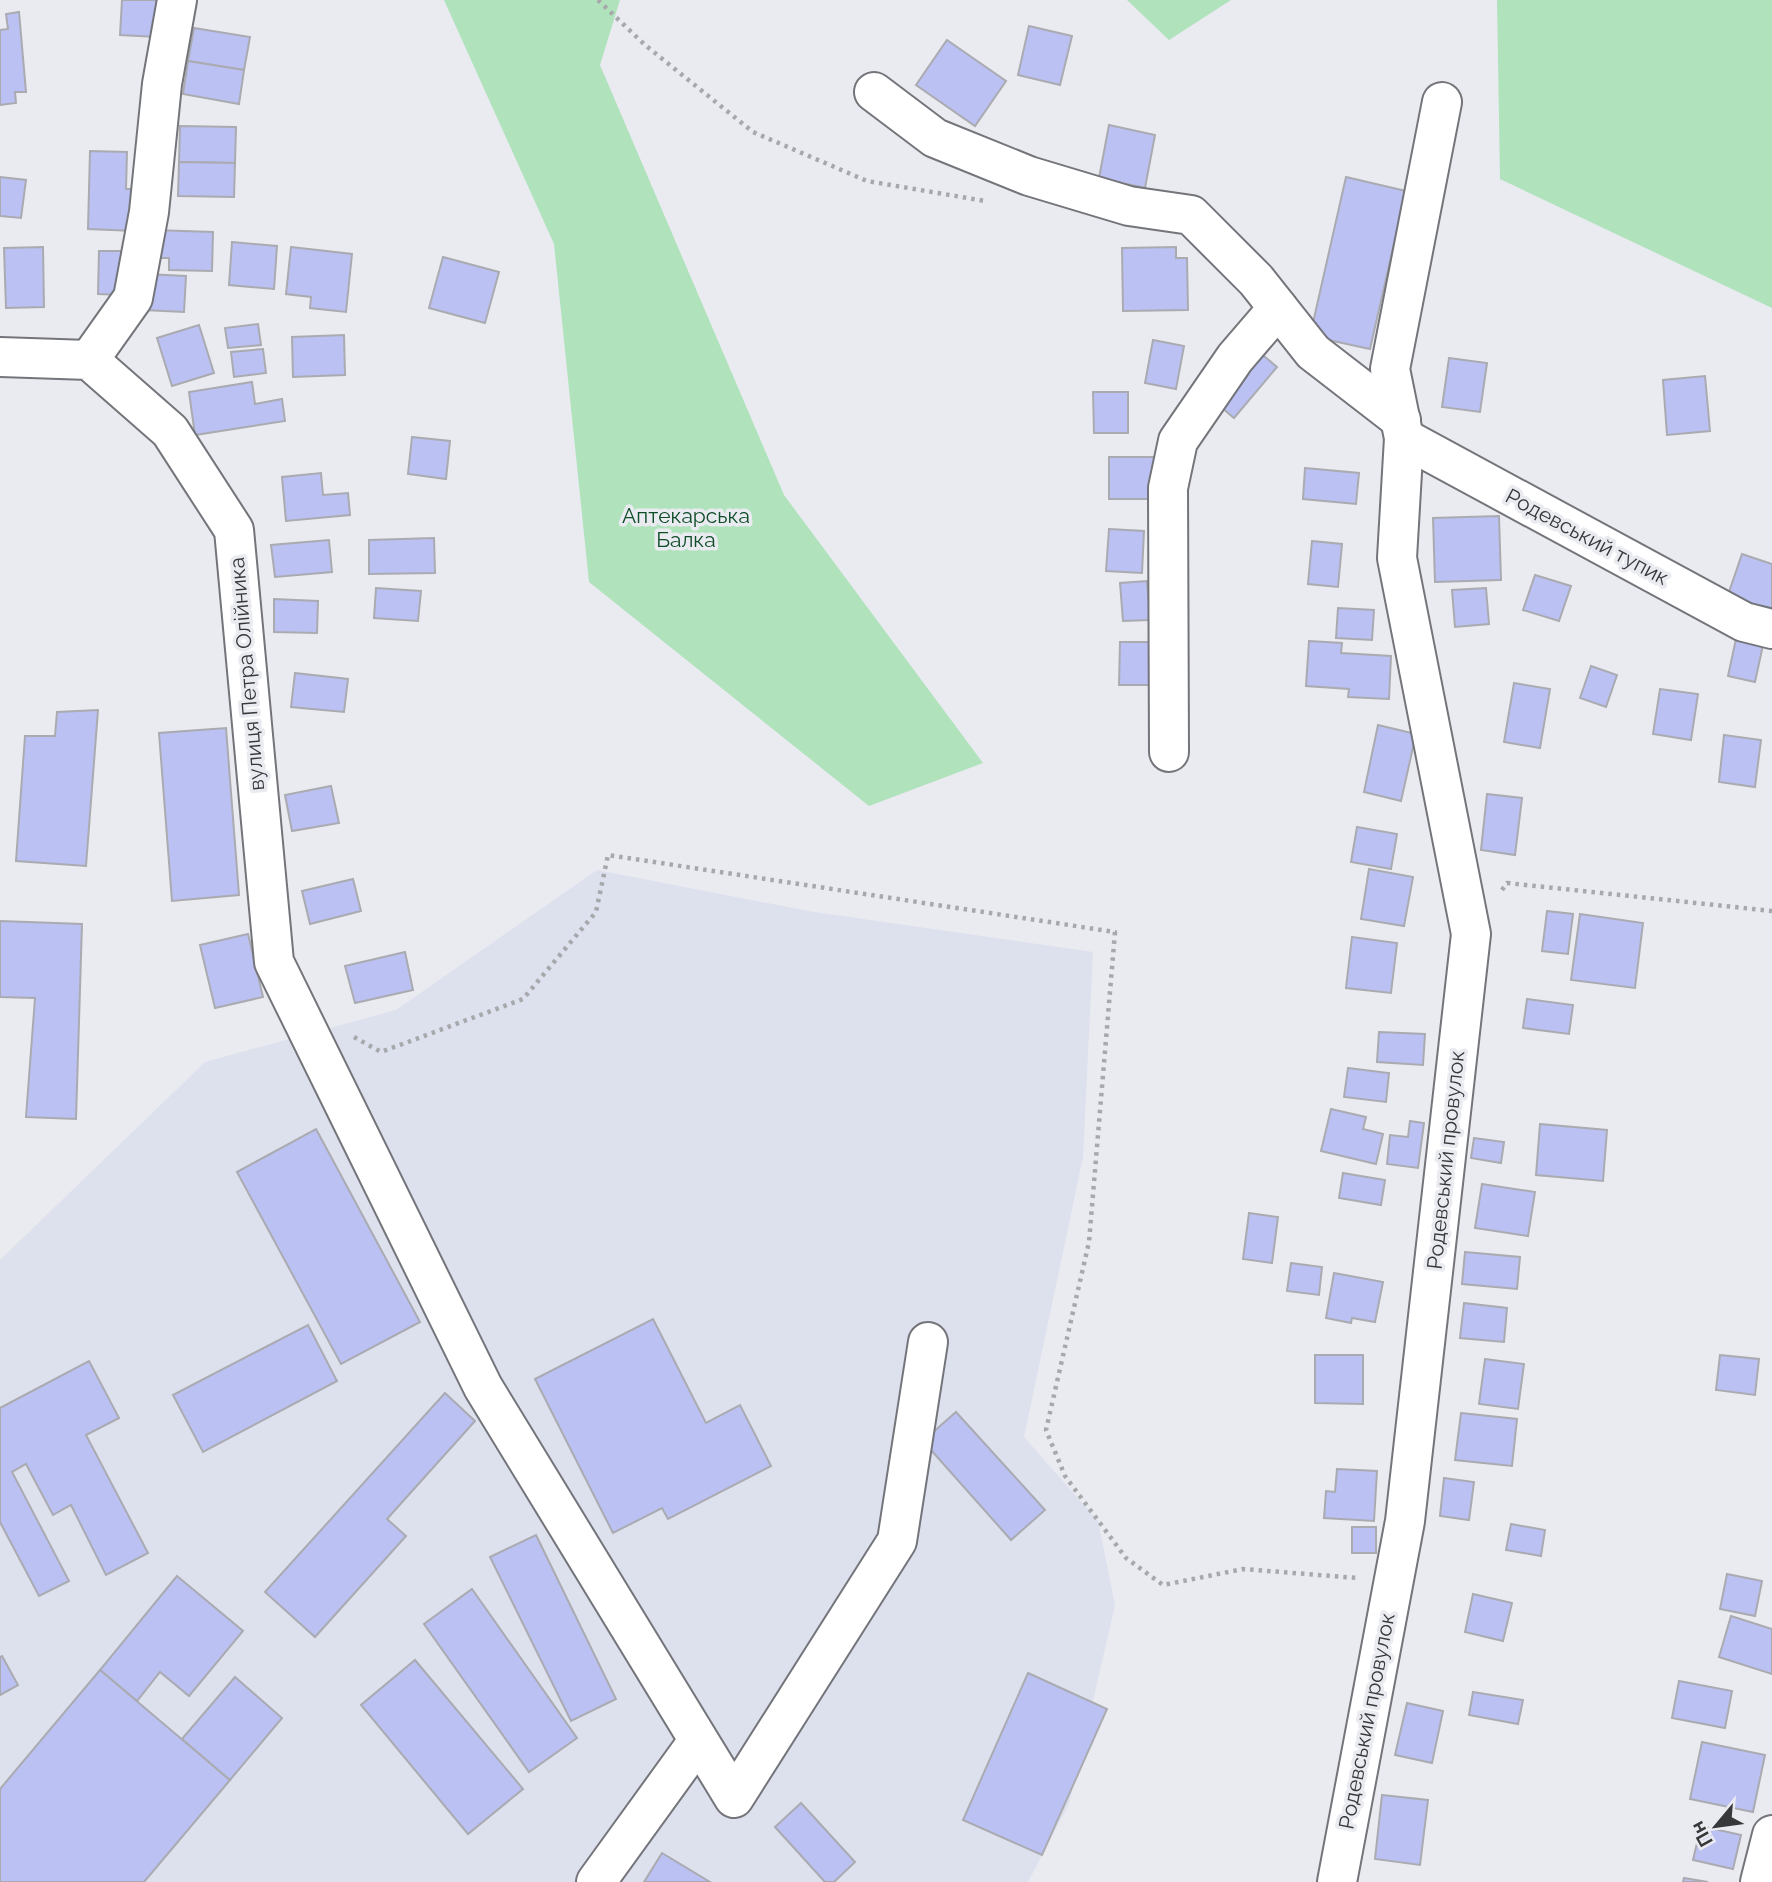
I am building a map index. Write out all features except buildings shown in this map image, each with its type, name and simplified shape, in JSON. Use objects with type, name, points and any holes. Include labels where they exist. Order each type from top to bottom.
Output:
[{"type":"street","points":[[0,357],[89,360],[133,298],[149,212],[162,84],[177,0]]},
{"type":"street","name":"Родевський тупик","points":[[874,92],[935,138],[1029,176],[1129,206],[1191,215],[1256,281],[1313,352],[1402,429],[1744,622],[1772,629]]},
{"type":"street","name":"Родевський провулок","points":[[1337,1882],[1405,1521],[1471,934],[1397,558],[1402,429],[1390,369],[1442,102]]},
{"type":"street","points":[[1169,751],[1168,488],[1178,441],[1235,358],[1278,308]]},
{"type":"street","name":"вулиця Петра Олійника","points":[[89,360],[170,431],[234,530],[274,962],[483,1387],[734,1798],[897,1541],[928,1342]]},
{"type":"street","points":[[596,1882],[698,1741]]},
{"type":"street","points":[[1760,1882],[1772,1835]]},
{"type":"path","points":[[598,0],[645,45],[753,132],[867,181],[993,202]]},
{"type":"path","points":[[349,1035],[381,1052],[523,999],[596,912],[608,855],[1115,932],[1089,1242],[1046,1430],[1065,1476],[1126,1558],[1163,1585],[1244,1569],[1394,1581]]},
{"type":"path","points":[[1471,934],[1507,883],[1772,911]]},
{"type":"shaded area","points":[[597,870],[808,911],[1093,952],[1083,1157],[1024,1437],[1098,1521],[1115,1605],[1069,1804],[1028,1882],[0,1882],[0,1260],[205,1062],[396,1010]]},
{"type":"green space","name":"Аптекарська Балка","points":[[444,0],[620,0],[600,65],[784,495],[983,763],[869,806],[589,582],[554,244]]},
{"type":"green space","points":[[1127,0],[1231,0],[1169,40]]},
{"type":"green space","points":[[1497,0],[1772,0],[1772,308],[1500,179]]}]
